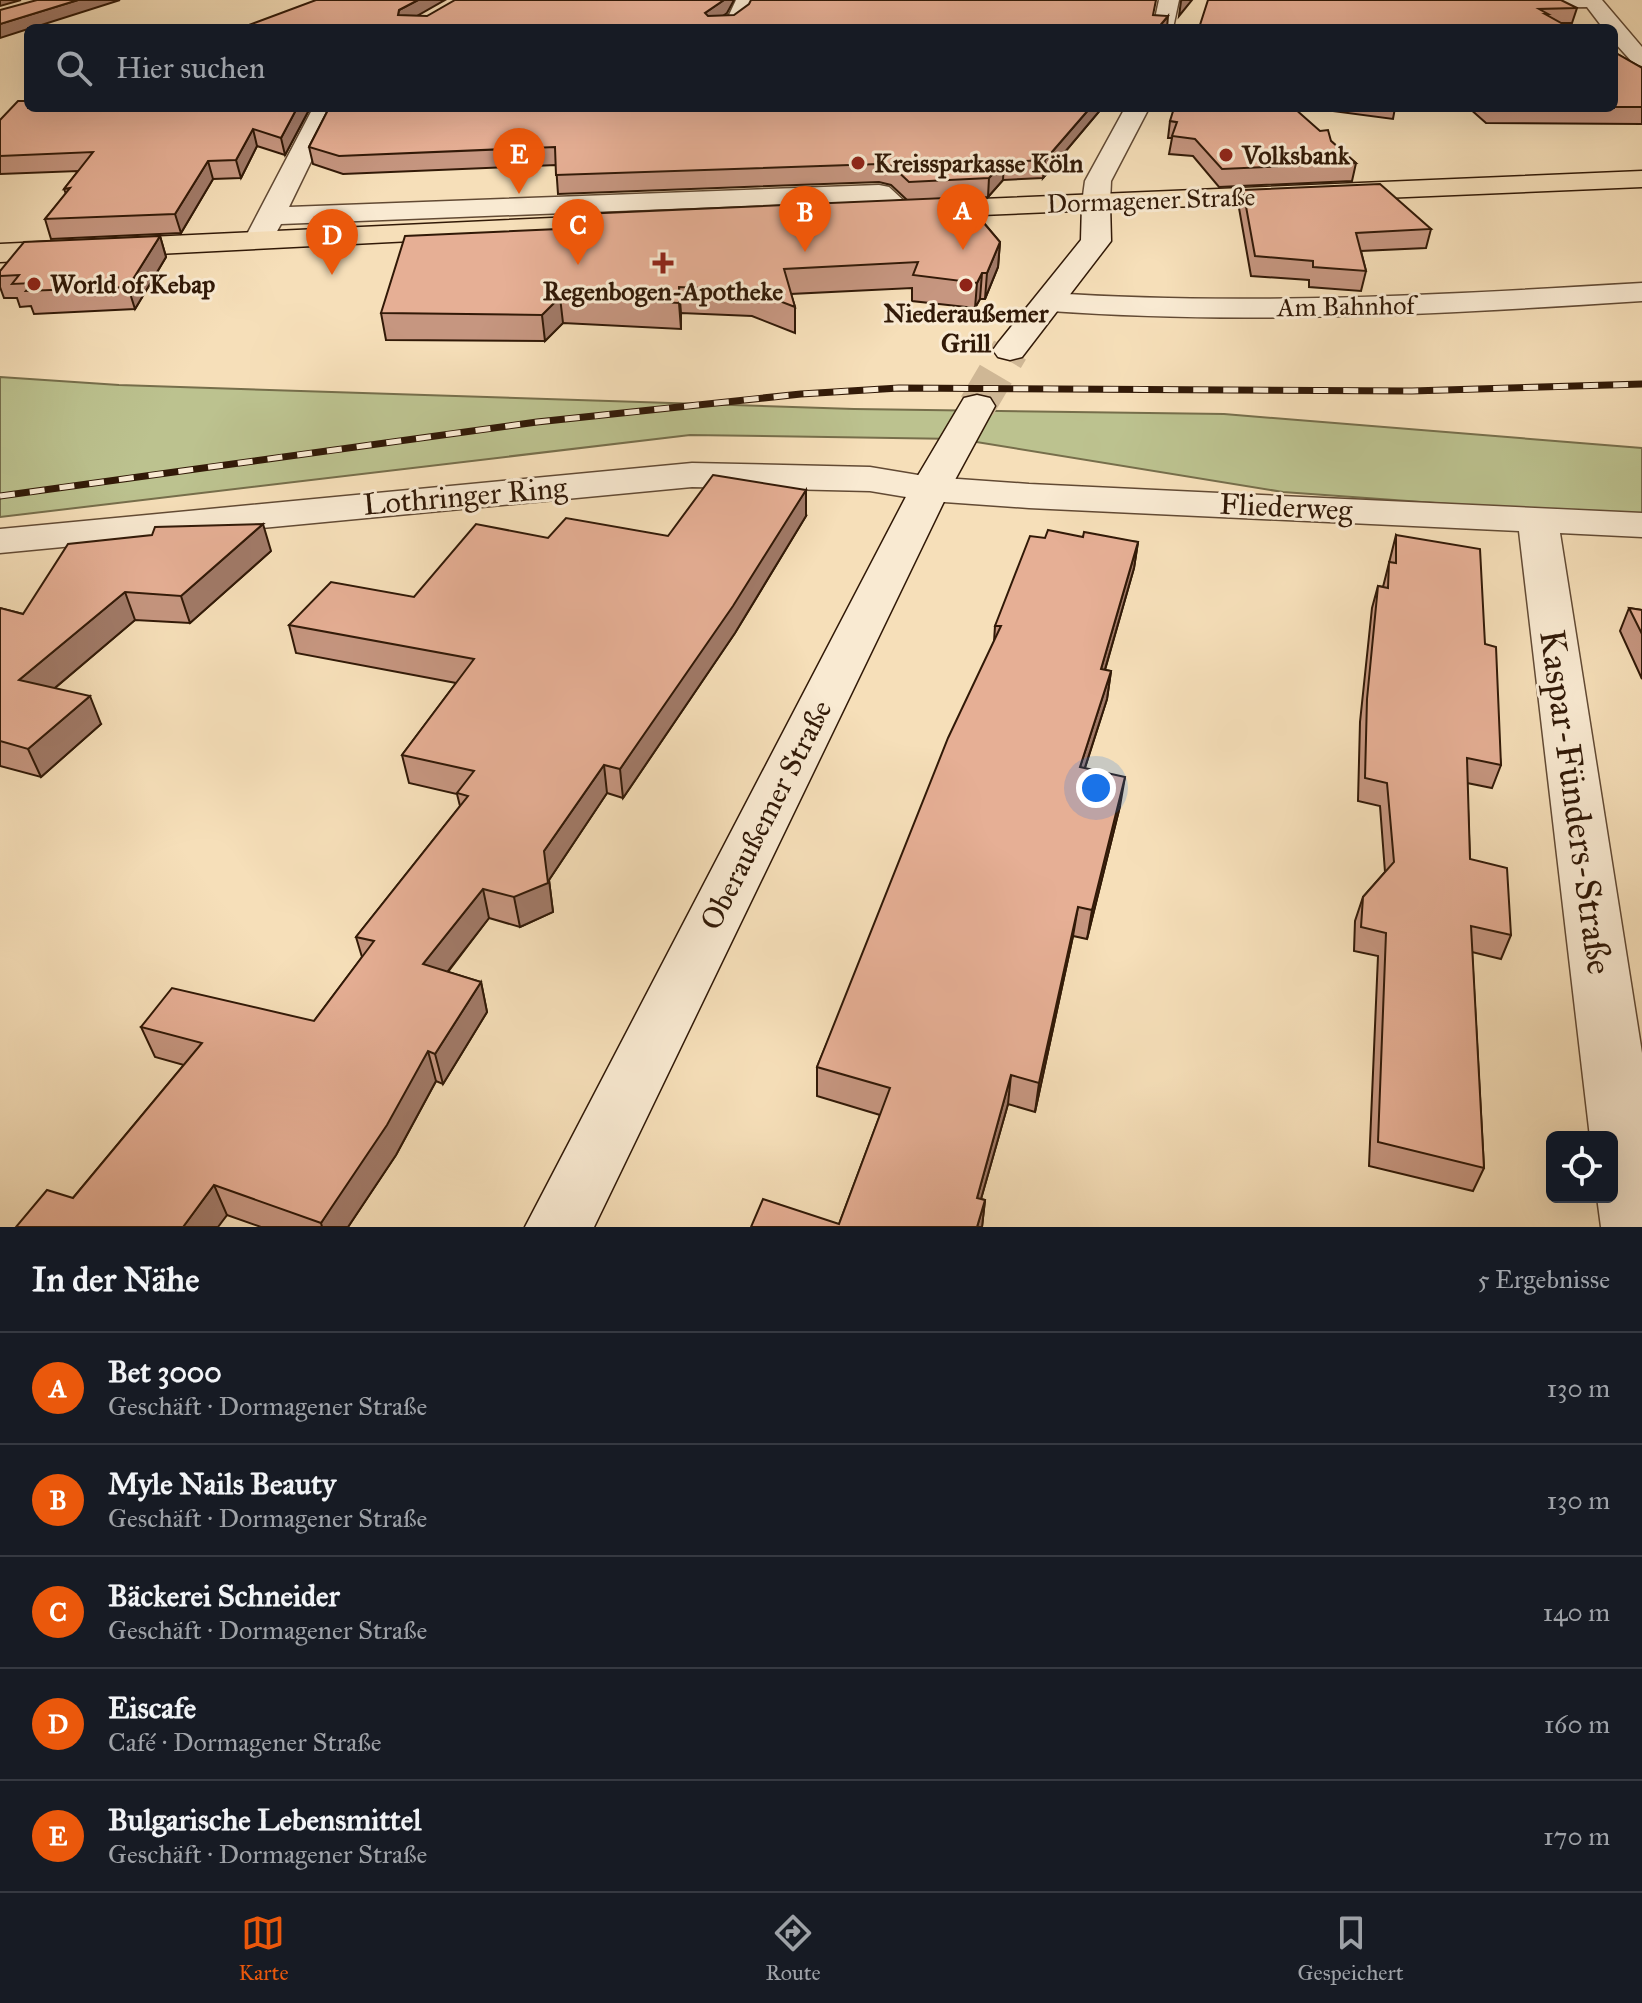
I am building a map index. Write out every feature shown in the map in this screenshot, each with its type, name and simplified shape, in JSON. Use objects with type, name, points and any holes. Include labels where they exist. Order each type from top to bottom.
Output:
[{"type":"main road","name":"Dormagener Straße","points":[[0,253],[265,228],[901,211],[1642,179]]},
{"type":"street","points":[[727,24],[737,19],[746,0]]},
{"type":"street","points":[[1164,24],[1169,0]]},
{"type":"street","points":[[1489,2],[1593,1],[1609,24]]},
{"type":"street","points":[[1618,36],[1642,59]]},
{"type":"street","points":[[265,228],[323,112]]},
{"type":"street","points":[[1010,350],[1096,241],[1098,181],[1132,112]]},
{"type":"street","name":"Am Bahnhof","points":[[1050,302],[1127,309],[1403,307],[1642,292]]},
{"type":"street","name":"Oberaußemer Straße","points":[[559,1227],[930,489],[977,406]]},
{"type":"street","name":"Lothringer Ring","points":[[0,541],[692,475],[870,479],[930,489]]},
{"type":"street","name":"Fliederweg","points":[[930,489],[1642,525]]},
{"type":"street","name":"Kaspar-Fünders-Straße","points":[[1538,519],[1635,1227]]},
{"type":"street","points":[[0,570],[52,535]]},
{"type":"green space","points":[[0,377],[119,385],[854,409],[1224,414],[1642,448],[1642,515],[1283,492],[958,439],[690,435],[0,517]]},
{"type":"building","points":[[37,0],[78,0],[0,24],[0,10]]},
{"type":"building","points":[[316,0],[418,0],[399,10],[398,15],[427,16],[455,0],[724,0],[705,13],[708,16],[734,15],[751,0],[1156,0],[1153,15],[1168,16],[1161,24],[252,24]]},
{"type":"building","points":[[1208,0],[1561,0],[1577,8],[1539,9],[1563,24],[1200,24]]},
{"type":"building","points":[[1618,54],[1642,68],[1642,107],[1618,107]]},
{"type":"building","points":[[18,101],[24,101],[24,112],[295,112],[281,138],[253,129],[236,160],[208,161],[175,214],[45,219],[93,152],[0,156],[0,120]]},
{"type":"building","points":[[327,112],[1087,112],[1045,160],[1004,162],[989,178],[909,182],[892,166],[879,164],[556,175],[555,147],[339,156],[309,147]]},
{"type":"building","points":[[1173,112],[1299,112],[1320,131],[1328,130],[1331,141],[1356,163],[1222,169],[1195,139],[1172,136],[1177,122],[1170,121]]},
{"type":"building","points":[[1380,184],[1431,229],[1356,233],[1366,271],[1313,267],[1313,261],[1255,256],[1243,190]]},
{"type":"building","points":[[968,197],[965,201],[1000,242],[987,273],[982,273],[977,283],[913,275],[918,262],[784,269],[795,307],[751,290],[679,287],[679,303],[560,297],[542,315],[381,313],[405,236],[558,229],[558,215]]},
{"type":"building","points":[[160,236],[128,287],[26,291],[33,283],[12,284],[19,275],[0,276],[0,271],[24,242]]},
{"type":"building","points":[[713,475],[806,490],[733,606],[620,769],[604,765],[544,851],[548,883],[514,897],[483,889],[423,964],[481,982],[435,1054],[428,1051],[387,1125],[321,1223],[214,1185],[183,1227],[16,1227],[47,1190],[73,1198],[202,1043],[141,1027],[172,988],[314,1021],[374,941],[356,937],[468,796],[457,793],[474,771],[402,755],[474,659],[289,625],[331,582],[414,597],[476,524],[548,538],[566,518],[668,536]]},
{"type":"building","points":[[263,524],[181,596],[125,592],[19,680],[90,696],[28,749],[0,741],[0,608],[23,614],[68,544],[152,535],[155,527]]},
{"type":"building","points":[[1048,530],[1083,537],[1084,532],[1138,542],[1101,669],[1111,671],[1080,767],[1125,777],[1092,910],[1078,907],[1039,1083],[1011,1075],[977,1198],[985,1200],[977,1227],[751,1227],[763,1199],[839,1224],[890,1088],[817,1067],[948,738],[1001,626],[995,626],[1030,536],[1045,538]]},
{"type":"building","points":[[1396,535],[1480,549],[1485,644],[1496,647],[1501,765],[1467,758],[1470,859],[1507,868],[1511,935],[1471,926],[1484,1168],[1378,1142],[1386,933],[1361,927],[1363,897],[1394,862],[1387,783],[1365,778],[1367,699],[1378,586],[1388,588],[1389,562],[1396,563]]},
{"type":"building","points":[[1629,608],[1642,610],[1642,634]]},
{"type":"tunnel","points":[[977,406],[1010,350]]},
{"type":"railway","points":[[0,496],[537,422],[801,394],[899,388],[1412,391],[1642,384]]},
{"type":"place","name":"Volksbank","points":[[1226,155]]},
{"type":"place","name":"Kreissparkasse Köln","points":[[858,163]]},
{"type":"place","name":"Bulgarische Lebensmittel","points":[[519,194]]},
{"type":"place","name":"Bet 3000","points":[[963,250]]},
{"type":"place","name":"Myle Nails Beauty","points":[[805,252]]},
{"type":"place","name":"Regenbogen-Apotheke","points":[[663,263]]},
{"type":"place","name":"Bäckerei Schneider","points":[[578,265]]},
{"type":"place","name":"Eiscafe","points":[[332,275]]},
{"type":"place","name":"World of Kebap","points":[[34,284]]},
{"type":"place","name":"Niederaußemer Grill","points":[[966,285]]}]
